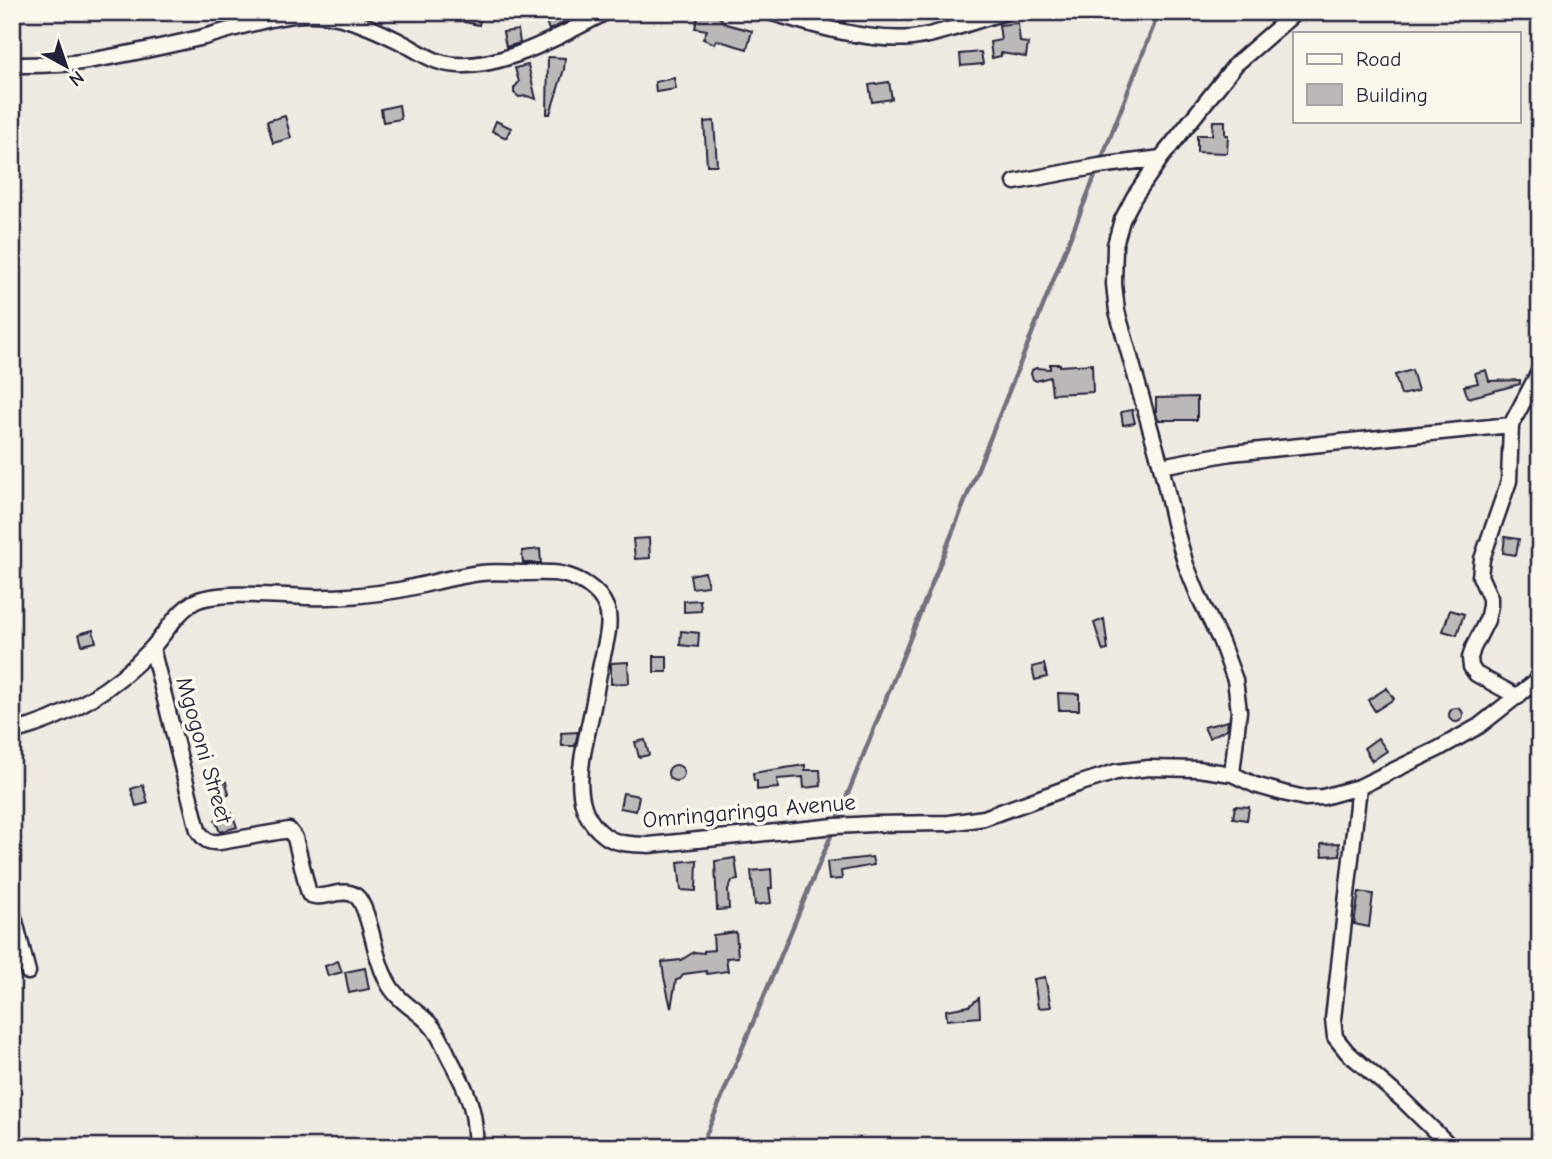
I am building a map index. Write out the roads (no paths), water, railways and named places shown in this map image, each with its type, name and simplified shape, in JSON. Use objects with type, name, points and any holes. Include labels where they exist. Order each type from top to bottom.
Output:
[{"type":"street","points":[[12,65],[78,62],[122,55],[292,15],[318,14],[362,18],[438,61],[474,64],[497,60],[540,44],[606,12]]},
{"type":"street","points":[[769,12],[812,25],[886,38],[913,38],[1006,12]]},
{"type":"street","points":[[1231,774],[1239,711],[1235,680],[1186,565],[1175,527],[1161,466],[1117,311],[1114,284],[1115,245],[1122,220],[1134,197],[1161,158],[1236,64],[1296,12]]},
{"type":"street","points":[[1015,182],[1099,166],[1161,158]]},
{"type":"street","points":[[1518,697],[1476,674],[1471,667],[1470,658],[1487,620],[1490,606],[1490,597],[1480,576],[1480,569],[1509,481],[1511,425],[1540,370]]},
{"type":"street","points":[[1161,466],[1231,453],[1511,425]]},
{"type":"street","name":"Omringaringa Avenue","points":[[12,732],[49,720],[109,687],[134,667],[182,611],[209,596],[330,598],[371,594],[482,573],[561,574],[593,589],[606,607],[609,617],[606,642],[581,763],[580,790],[585,813],[594,825],[605,836],[622,844],[649,845],[835,826],[949,823],[984,818],[1116,772],[1149,768],[1198,769],[1231,774],[1283,793],[1306,798],[1323,797],[1397,770],[1448,744],[1479,726],[1540,678]]},
{"type":"street","name":"Mgogoni Street","points":[[152,648],[202,838],[210,843],[289,830],[295,838],[312,897],[338,894],[352,894],[357,897],[388,985],[431,1025],[465,1088],[473,1113],[476,1147]]},
{"type":"street","points":[[1359,786],[1333,1019],[1335,1037],[1347,1052],[1404,1101],[1451,1147]]},
{"type":"street","points":[[12,909],[29,972]]},
{"type":"waterway","points":[[1100,163],[1159,12]]},
{"type":"waterway","points":[[701,1147],[835,826],[1097,171]]}]
